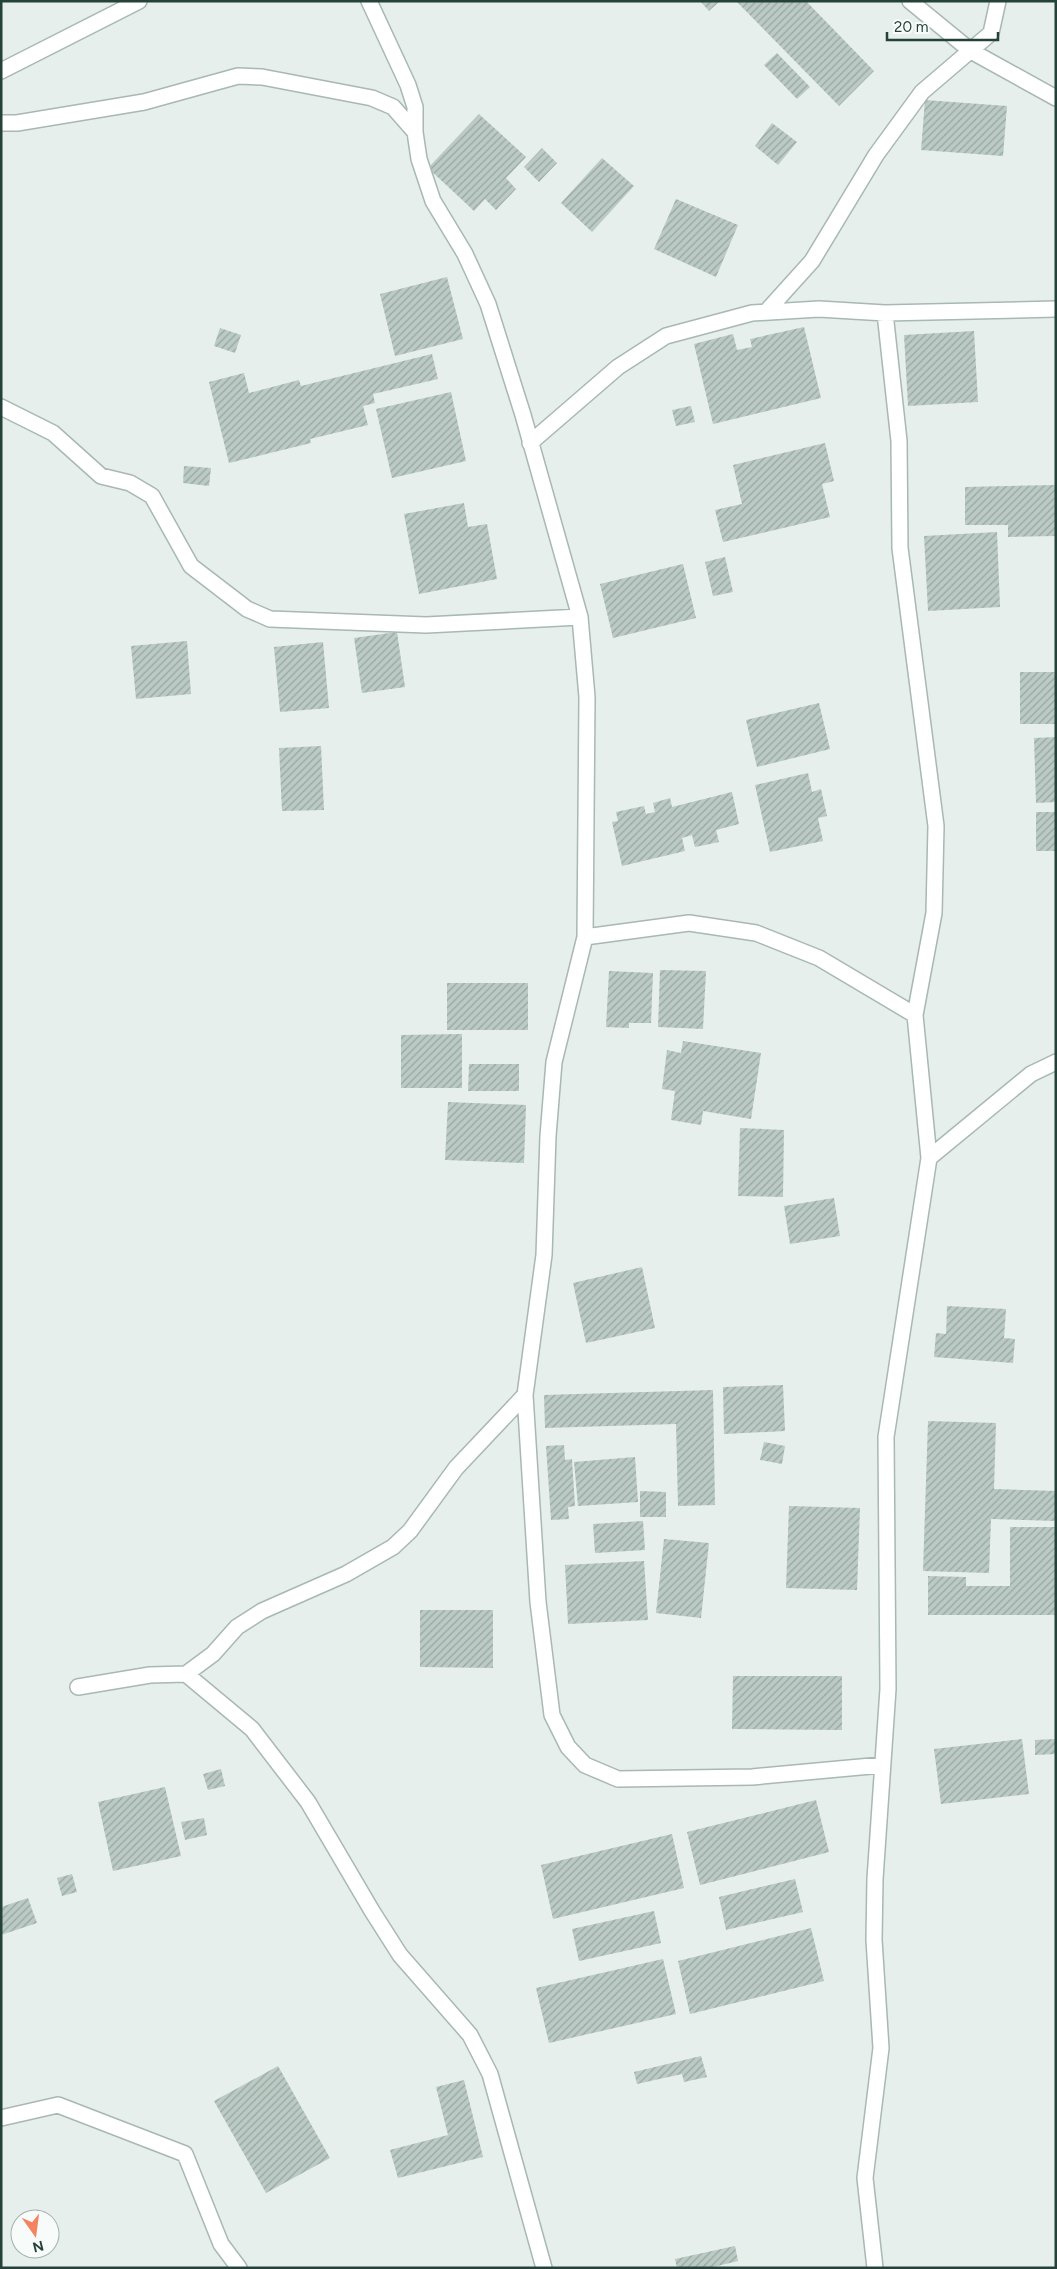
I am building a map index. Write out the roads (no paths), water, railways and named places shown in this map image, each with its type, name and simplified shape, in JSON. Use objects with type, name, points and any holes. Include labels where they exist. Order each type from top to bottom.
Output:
[{"type":"street","points":[[1,71],[138,1]]},
{"type":"street","points":[[369,1],[408,85],[415,107],[415,132],[419,159],[433,202],[465,254],[488,304],[580,617],[588,697],[585,937],[554,1062],[548,1136],[544,1255],[525,1395],[538,1602],[552,1715],[568,1747],[585,1765],[618,1779],[752,1777],[882,1765]]},
{"type":"street","points":[[910,1],[971,51],[1056,98]]},
{"type":"street","points":[[766,312],[812,261],[876,155],[922,92],[991,33],[998,1]]},
{"type":"street","points":[[1,123],[17,123],[144,102],[238,76],[246,76],[262,77],[372,98],[393,107],[415,132]]},
{"type":"street","points":[[530,443],[618,367],[666,336],[752,313],[819,309],[886,313],[1056,309]]},
{"type":"street","points":[[875,2268],[865,2178],[881,2048],[874,1940],[874,1879],[888,1689],[886,1437],[929,1158],[915,1015],[934,912],[936,826],[900,548],[899,441],[886,313]]},
{"type":"street","points":[[1,407],[53,433],[101,476],[130,482],[152,496],[191,566],[247,609],[270,619],[426,624],[580,617]]},
{"type":"street","points":[[585,937],[689,923],[756,933],[819,958],[915,1015]]},
{"type":"street","points":[[929,1158],[1031,1074],[1056,1062]]},
{"type":"street","points":[[78,1687],[150,1675],[186,1674],[213,1654],[237,1627],[262,1611],[346,1574],[393,1547],[410,1531],[456,1468],[525,1395]]},
{"type":"street","points":[[186,1674],[252,1729],[308,1802],[400,1955],[470,2035],[490,2074],[544,2268]]},
{"type":"street","points":[[1,2118],[58,2104],[185,2154],[221,2244],[239,2268]]}]
